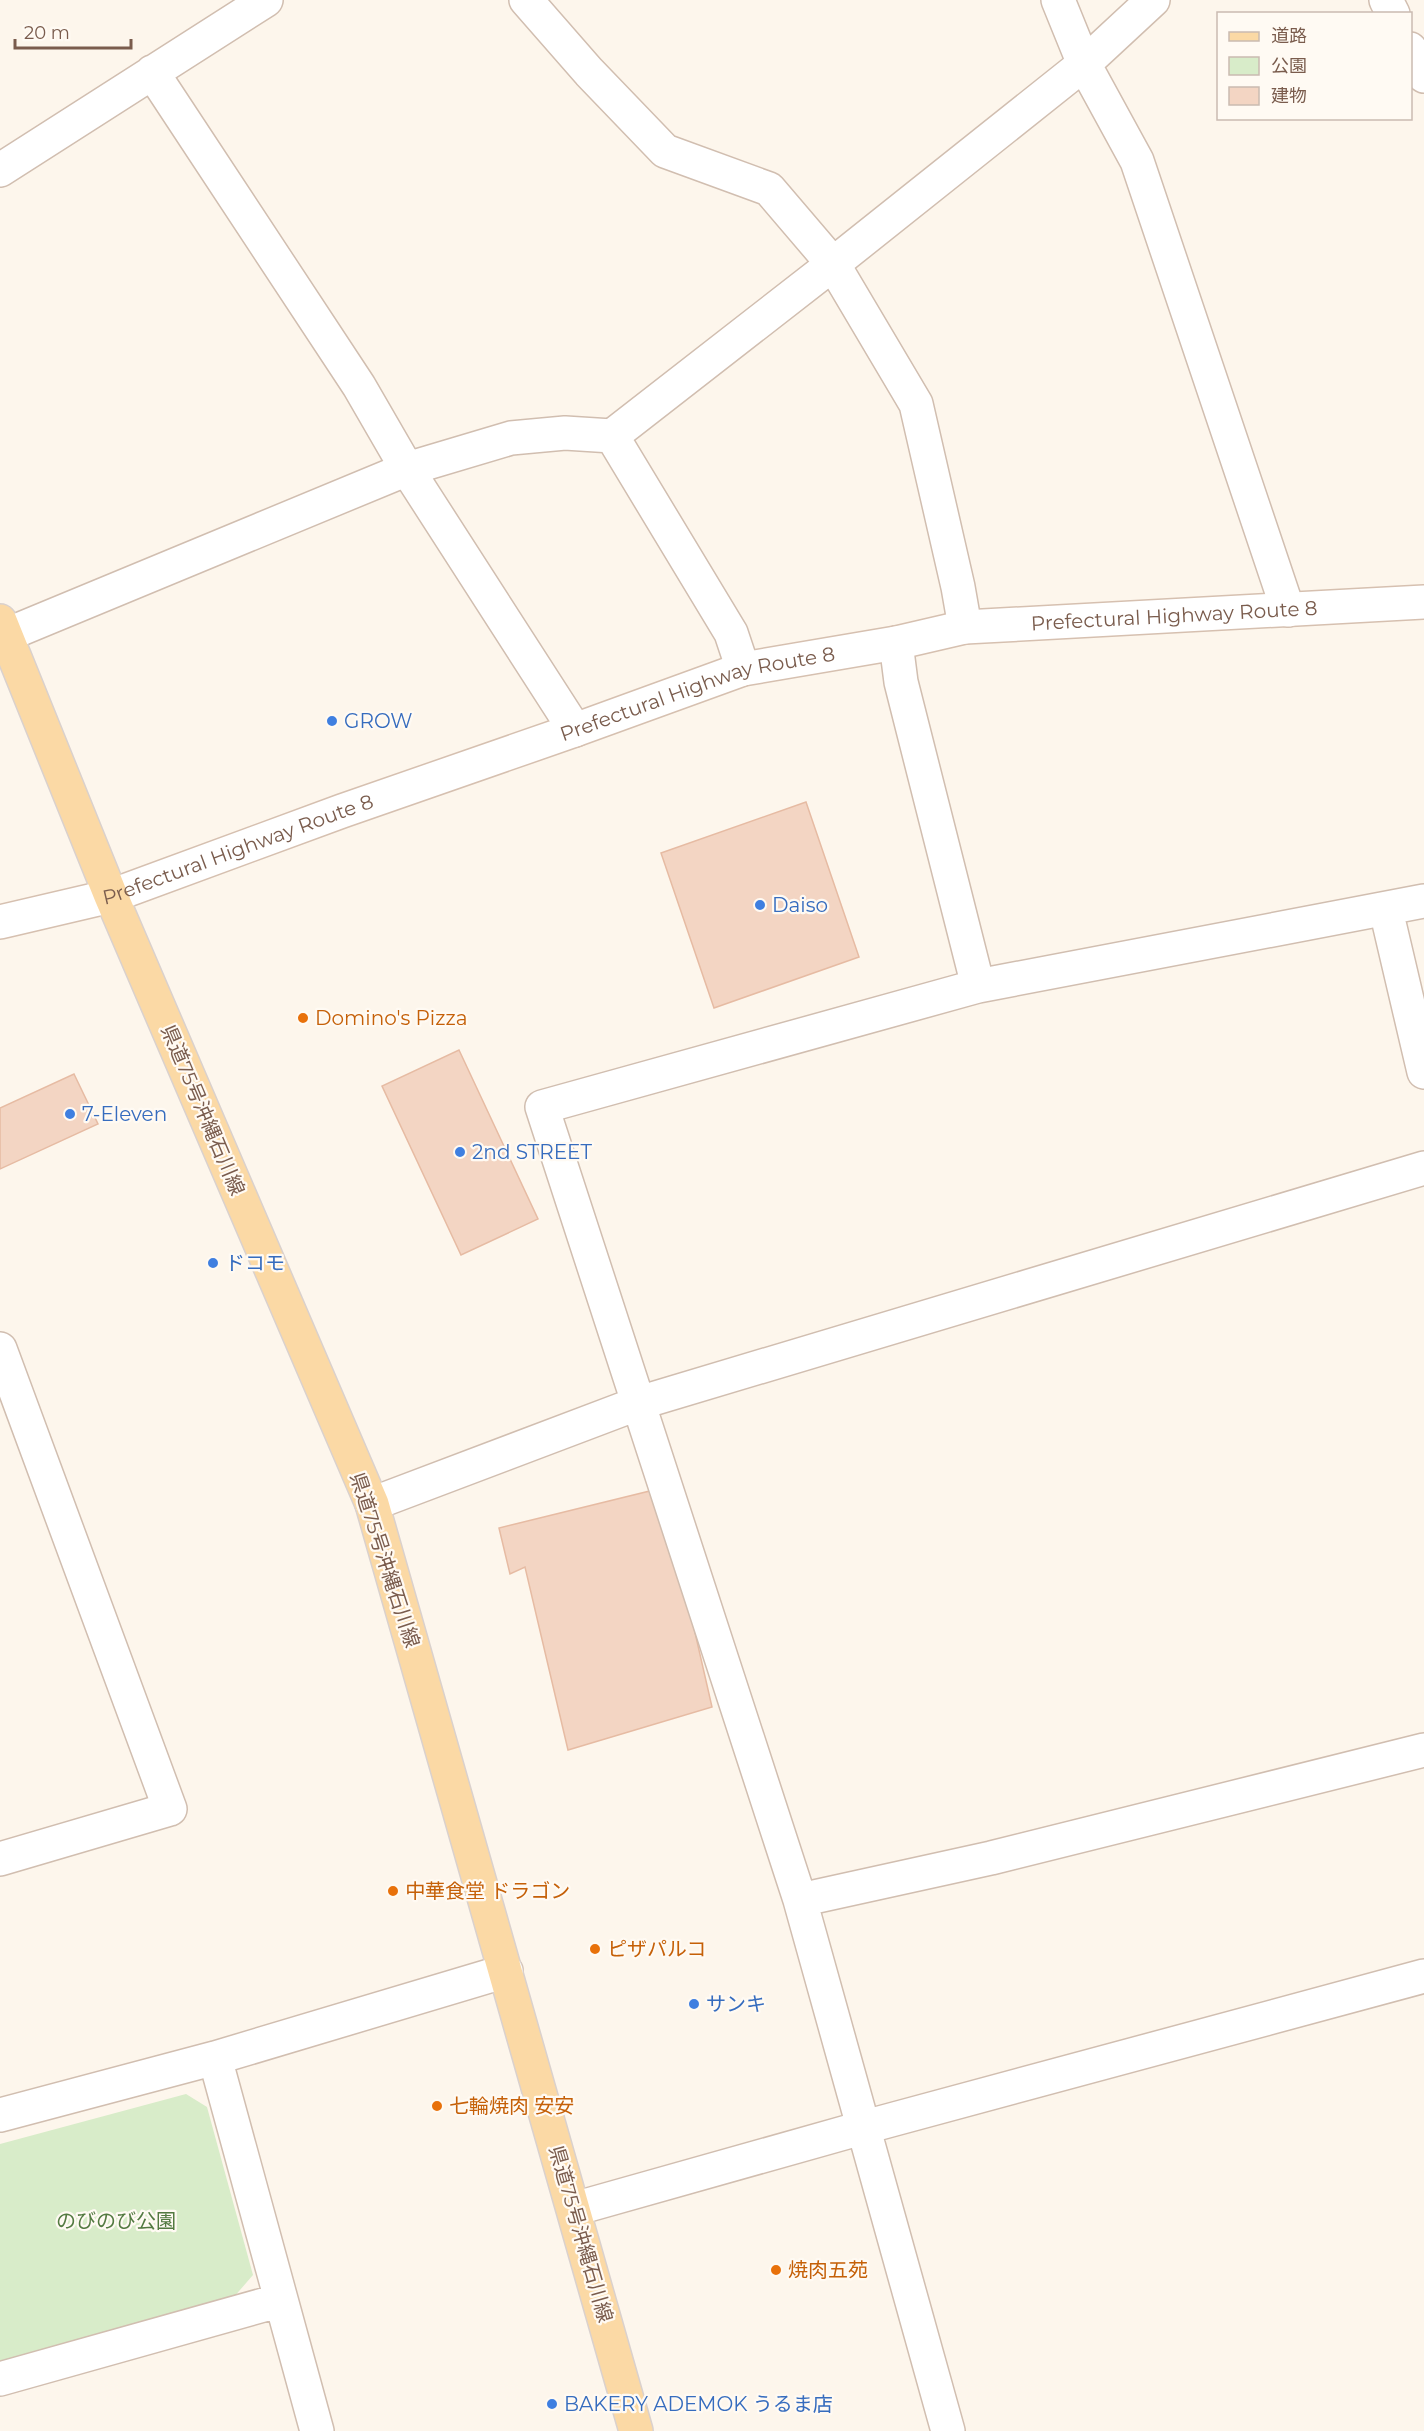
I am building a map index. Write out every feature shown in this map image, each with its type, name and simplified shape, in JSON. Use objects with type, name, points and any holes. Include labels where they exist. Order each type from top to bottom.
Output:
[{"type":"main road","name":"県道75号沖縄石川線","points":[[3,628],[111,896],[372,1504],[636,2431]]},
{"type":"street","points":[[0,170],[266,0]]},
{"type":"street","points":[[526,0],[589,72],[665,151],[769,189],[833,264],[916,404],[954,565],[965,627]]},
{"type":"street","points":[[1058,0],[1084,63],[1137,161],[1288,610]]},
{"type":"street","points":[[3,628],[407,469],[511,438],[565,433],[612,436],[833,264],[1084,63],[1153,0]]},
{"type":"street","points":[[1412,53],[1424,76]]},
{"type":"street","points":[[152,72],[359,386],[407,469],[575,730]]},
{"type":"street","points":[[612,436],[731,633],[743,669]]},
{"type":"street","name":"Prefectural Highway Route 8","points":[[0,922],[111,896],[342,811],[743,669],[896,643],[965,627],[1424,602]]},
{"type":"street","points":[[896,643],[901,682],[978,986]]},
{"type":"street","points":[[948,2431],[800,1900],[542,1107],[978,986],[1424,901]]},
{"type":"street","points":[[1386,910],[1424,1072]]},
{"type":"street","points":[[372,1504],[639,1403],[1424,1168]]},
{"type":"street","points":[[0,1349],[170,1809],[0,1859]]},
{"type":"street","points":[[800,1900],[992,1858],[1424,1750]]},
{"type":"street","points":[[0,2115],[215,2058],[506,1971]]},
{"type":"street","points":[[574,2209],[865,2127],[1424,1976]]},
{"type":"street","points":[[215,2058],[317,2431]]},
{"type":"street","points":[[0,2379],[281,2300]]},
{"type":"green space","name":"のびのび公園","points":[[186,2094],[207,2107],[253,2275],[233,2298],[0,2361],[0,2144]]},
{"type":"building","name":"Daiso","points":[[806,802],[859,957],[714,1008],[661,853]]},
{"type":"building","name":"2nd STREET","points":[[459,1050],[538,1219],[461,1255],[382,1086]]},
{"type":"building","points":[[74,1074],[98,1124],[0,1169],[0,1108]]},
{"type":"building","points":[[662,1488],[712,1707],[568,1750],[525,1567],[510,1574],[499,1528]]},
{"type":"place","name":"GROW","points":[[332,721]]},
{"type":"place","name":"Daiso","points":[[760,905]]},
{"type":"place","name":"Domino's Pizza","points":[[303,1018]]},
{"type":"place","name":"7-Eleven","points":[[70,1114]]},
{"type":"place","name":"2nd STREET","points":[[460,1152]]},
{"type":"place","name":"ドコモ","points":[[213,1263]]},
{"type":"place","name":"中華食堂 ドラゴン","points":[[393,1891]]},
{"type":"place","name":"ピザパルコ","points":[[595,1949]]},
{"type":"place","name":"サンキ","points":[[694,2004]]},
{"type":"place","name":"七輪焼肉 安安","points":[[437,2106]]},
{"type":"place","name":"焼肉五苑","points":[[776,2270]]},
{"type":"place","name":"BAKERY ADEMOK うるま店","points":[[552,2404]]}]
